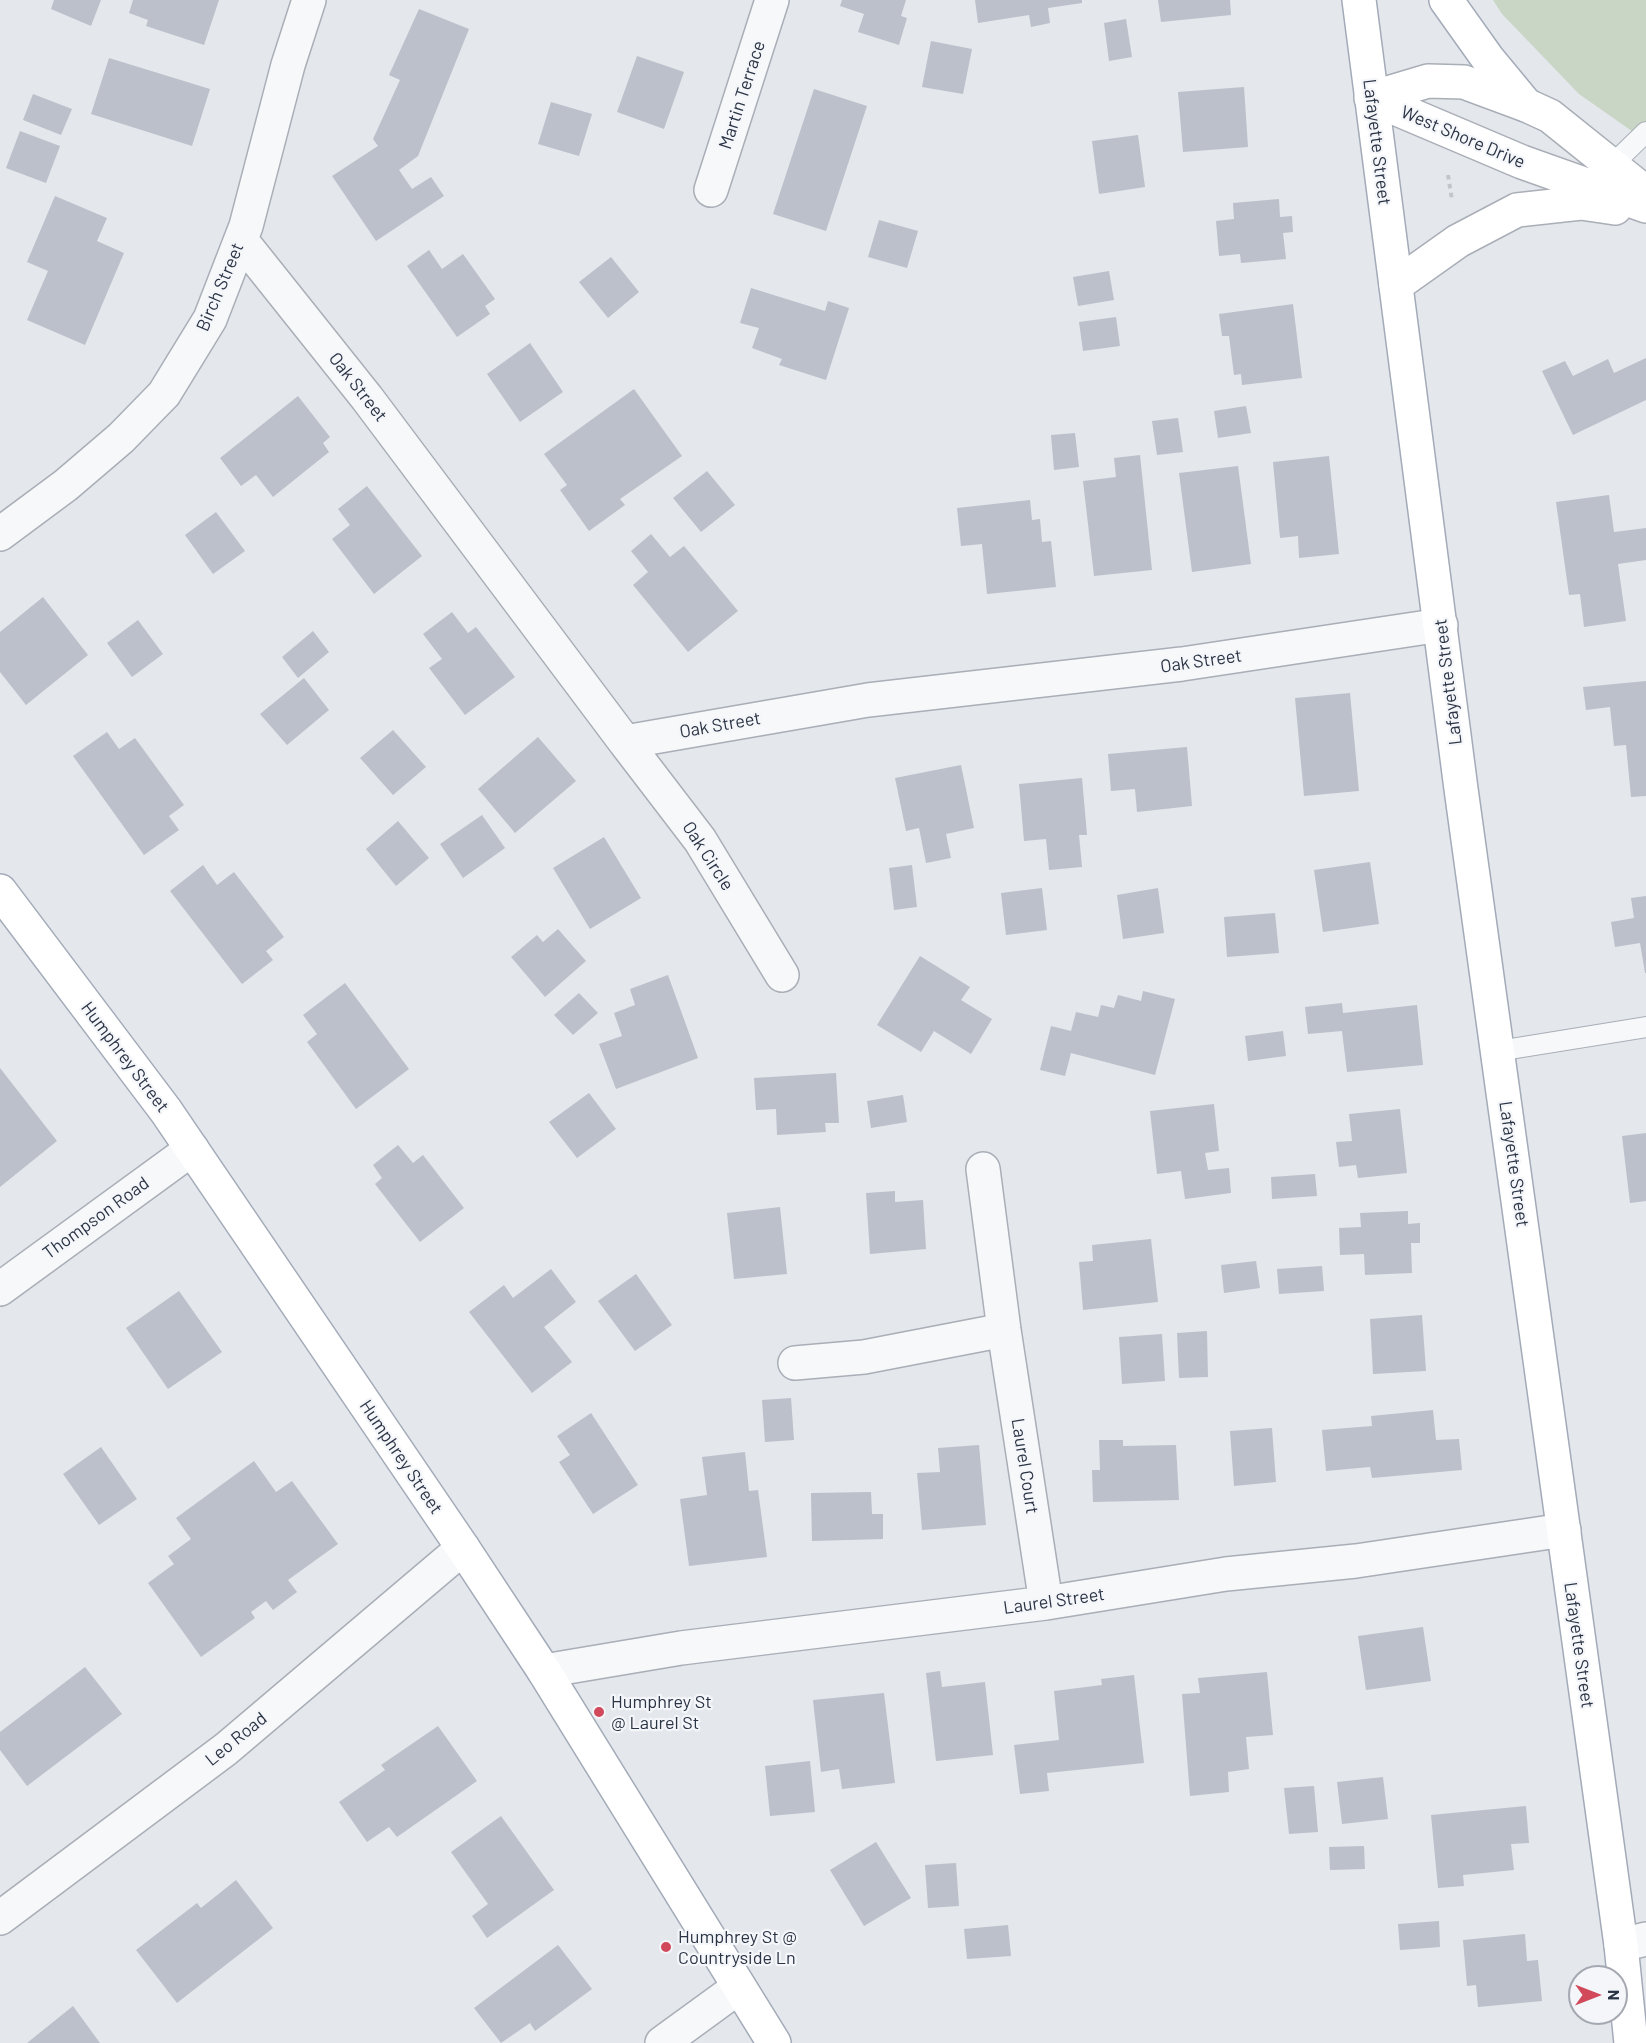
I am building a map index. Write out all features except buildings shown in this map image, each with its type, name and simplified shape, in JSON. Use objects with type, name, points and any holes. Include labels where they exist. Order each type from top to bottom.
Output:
[{"type":"main road","name":"Lafayette Street","points":[[1359,0],[1461,789],[1564,1530],[1634,1942],[1631,2043]]},
{"type":"main road","points":[[1446,0],[1488,59],[1527,105]]},
{"type":"main road","name":"West Shore Drive","points":[[1371,98],[1428,81],[1464,82],[1550,116],[1646,193]]},
{"type":"main road","name":"West Shore Drive","points":[[1371,98],[1522,162],[1646,206]]},
{"type":"main road","points":[[1396,285],[1458,241],[1517,210],[1581,203],[1646,213]]},
{"type":"main road","name":"Humphrey Street","points":[[0,891],[192,1149],[464,1548],[544,1671],[774,2043]]},
{"type":"street","name":"Birch Street","points":[[0,534],[66,485],[121,438],[164,394],[210,319],[241,240],[288,65],[309,0]]},
{"type":"street","name":"Martin Terrace","points":[[711,190],[772,0]]},
{"type":"street","name":"Oak Street","points":[[241,240],[367,398],[625,742],[868,700],[1182,664],[1441,626]]},
{"type":"street","name":"Oak Circle","points":[[625,742],[700,840],[782,975]]},
{"type":"street","name":"Thompson Road","points":[[0,1289],[192,1149]]},
{"type":"street","name":"Laurel Court","points":[[983,1169],[1004,1330],[1046,1603]]},
{"type":"street","points":[[795,1363],[864,1357],[1004,1330]]},
{"type":"street","name":"Laurel Street","points":[[544,1671],[681,1648],[1046,1603],[1226,1574],[1356,1561],[1564,1530]]},
{"type":"street","name":"Leo Road","points":[[0,1918],[226,1749],[464,1548]]},
{"type":"street","points":[[662,2043],[739,1987]]},
{"type":"lane","points":[[1611,166],[1646,132]]},
{"type":"lane","points":[[1498,1050],[1646,1027]]},
{"type":"path","points":[[1448,173],[1453,206]]},
{"type":"green space","points":[[1493,0],[1646,0],[1646,141],[1579,94],[1502,14]]},
{"type":"place","name":"Humphrey St @ Laurel St","points":[[599,1712]]},
{"type":"place","name":"Humphrey St @ Countryside Ln","points":[[666,1947]]}]
